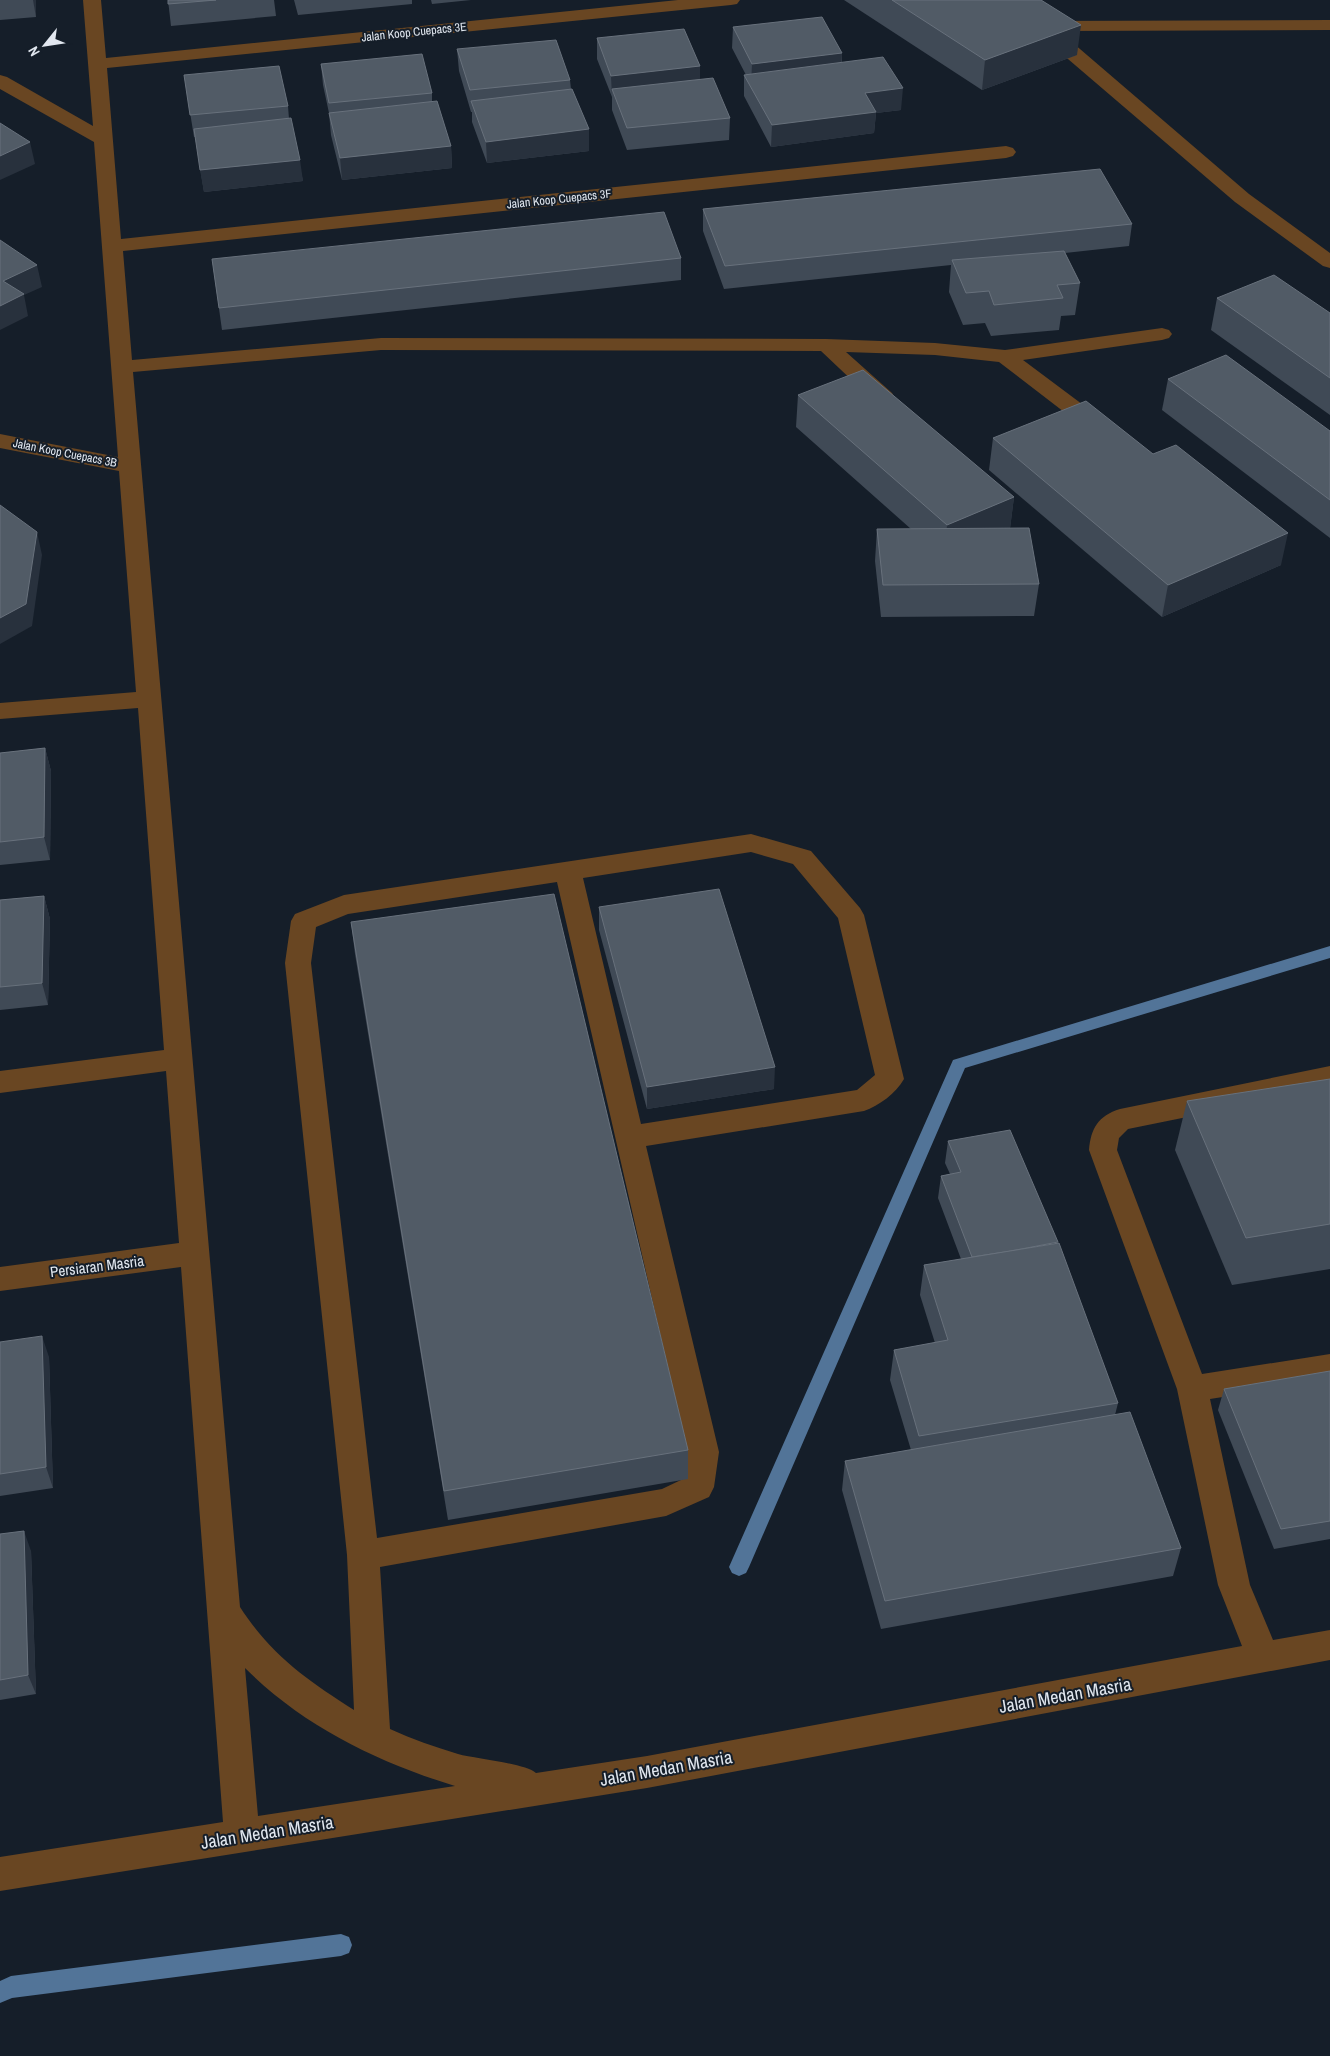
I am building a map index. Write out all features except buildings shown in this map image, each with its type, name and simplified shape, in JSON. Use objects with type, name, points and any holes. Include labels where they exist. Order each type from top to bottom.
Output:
[{"type":"street","points":[[92,0],[242,1836]]},
{"type":"street","name":"Jalan Koop Cuepacs 3E","points":[[97,64],[731,0]]},
{"type":"street","points":[[1008,0],[1042,26],[1242,198],[1330,262]]},
{"type":"street","points":[[1042,26],[1330,25]]},
{"type":"street","points":[[0,82],[103,139]]},
{"type":"street","name":"Jalan Koop Cuepacs 3F","points":[[111,246],[1006,152]]},
{"type":"street","points":[[122,367],[381,344],[826,345],[935,349],[1006,356],[1162,334]]},
{"type":"street","points":[[826,345],[897,410]]},
{"type":"street","points":[[1006,356],[1116,440]]},
{"type":"street","name":"Jalan Koop Cuepacs 3B","points":[[0,441],[130,466]]},
{"type":"street","points":[[0,711],[149,699]]},
{"type":"street","points":[[373,1739],[363,1555],[298,963],[304,921],[344,905],[751,843],[802,858],[851,915],[890,1079],[864,1100],[630,1137]]},
{"type":"street","points":[[363,1555],[666,1502],[698,1487],[703,1452],[568,871]]},
{"type":"street","points":[[0,1082],[179,1059]]},
{"type":"street","points":[[1263,1658],[1234,1585],[1192,1389],[1103,1150],[1105,1133],[1120,1120],[1330,1077]]},
{"type":"street","name":"Persiaran Masria","points":[[0,1278],[194,1253]]},
{"type":"street","points":[[1192,1389],[1330,1367]]},
{"type":"street","points":[[224,1612],[246,1645],[277,1675],[322,1710],[373,1739],[429,1762],[489,1779],[551,1787]]},
{"type":"street","name":"Jalan Medan Masria","points":[[0,1874],[657,1770],[1330,1645]]},
{"type":"waterway","points":[[739,1567],[959,1064],[1330,952]]},
{"type":"waterway","points":[[0,1992],[11,1987],[341,1945]]}]
